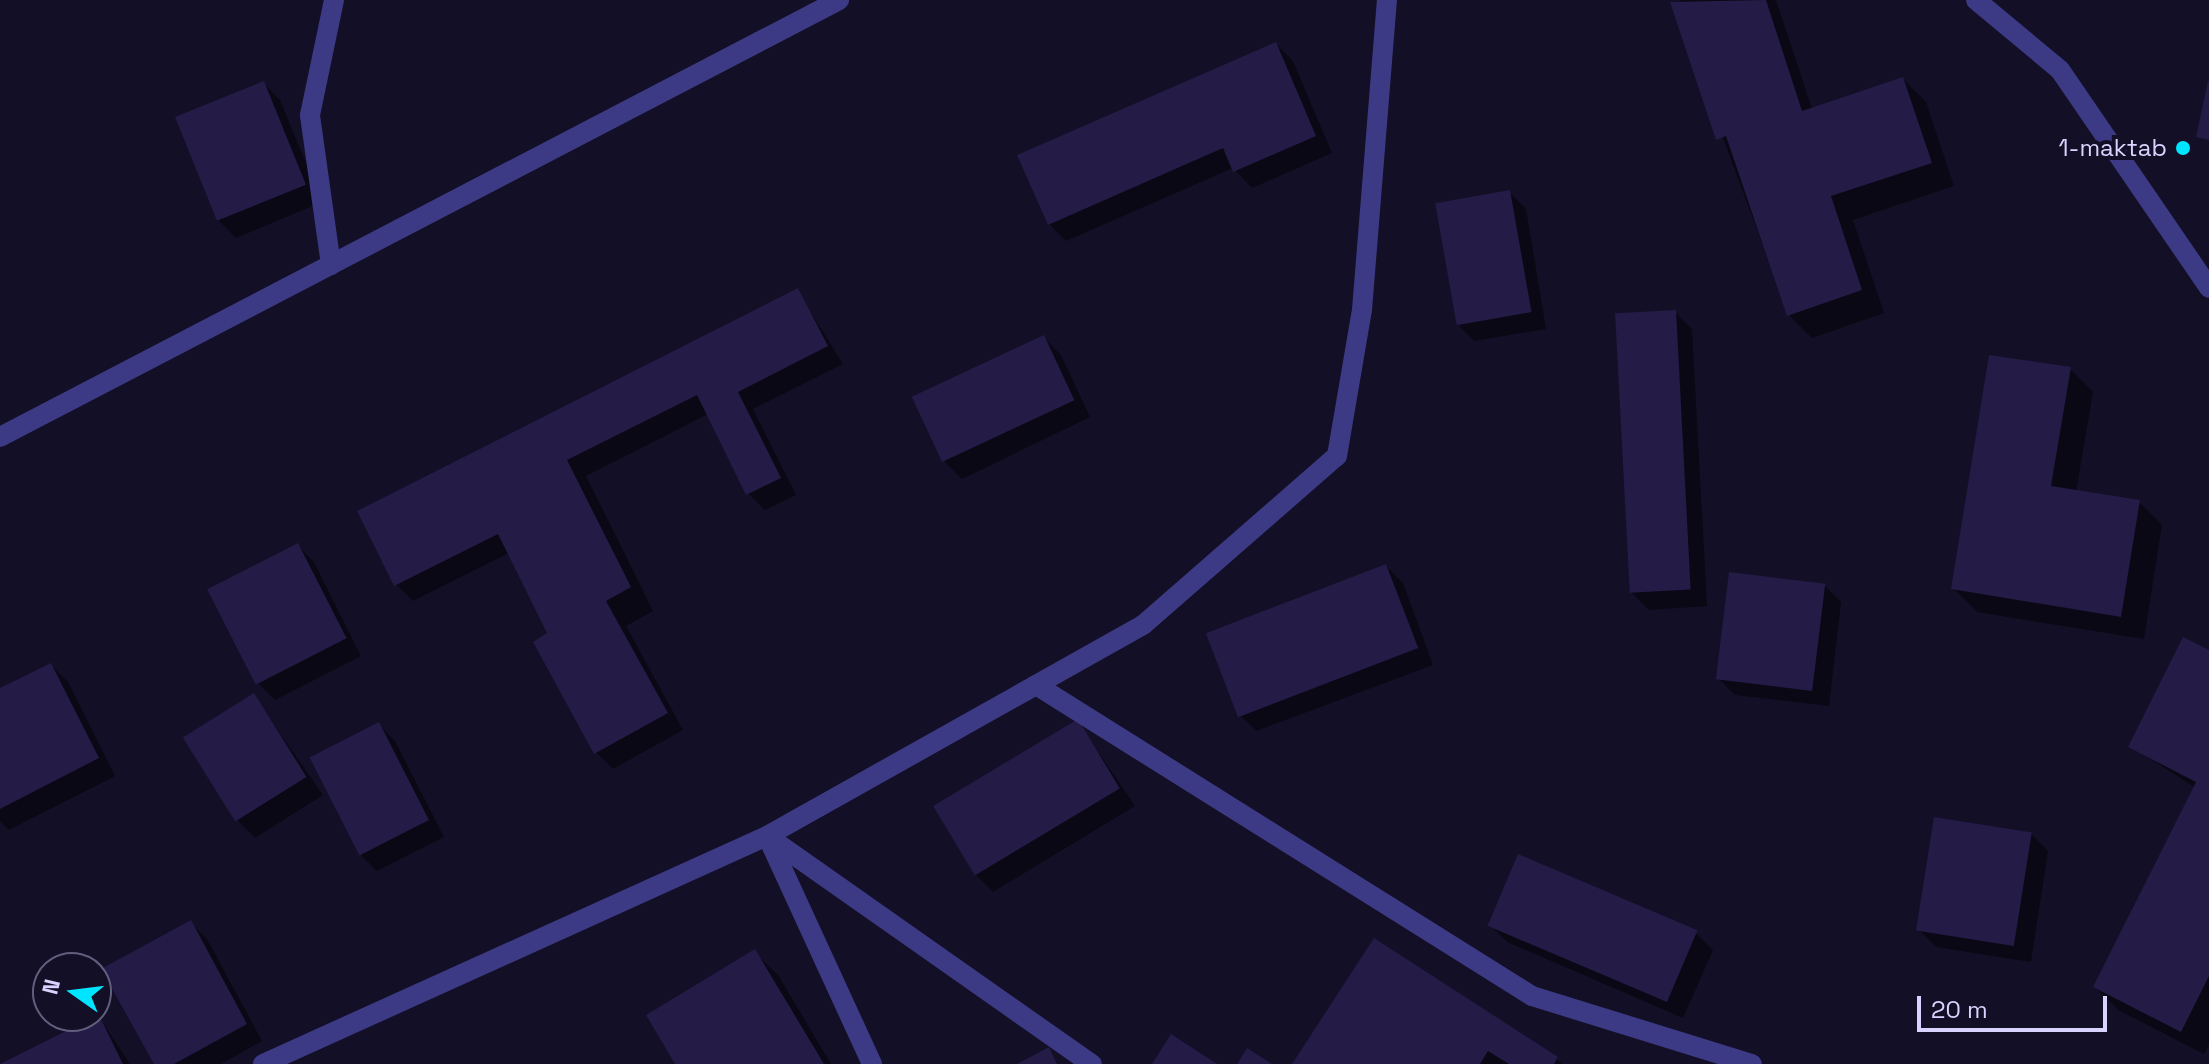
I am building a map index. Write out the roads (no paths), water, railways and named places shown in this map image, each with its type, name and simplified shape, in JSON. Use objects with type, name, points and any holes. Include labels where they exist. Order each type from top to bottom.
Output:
[{"type":"street","points":[[331,265],[310,115],[334,0]]},
{"type":"street","points":[[0,437],[839,0]]},
{"type":"street","points":[[263,1064],[767,836],[1143,625],[1337,456],[1362,310],[1387,0]]},
{"type":"street","points":[[1976,0],[2060,70],[2209,288]]},
{"type":"street","points":[[1036,685],[1532,996],[1752,1064]]},
{"type":"street","points":[[767,836],[872,1064]]},
{"type":"street","points":[[767,836],[1092,1064]]},
{"type":"place","name":"1-maktab","points":[[2183,148]]}]
